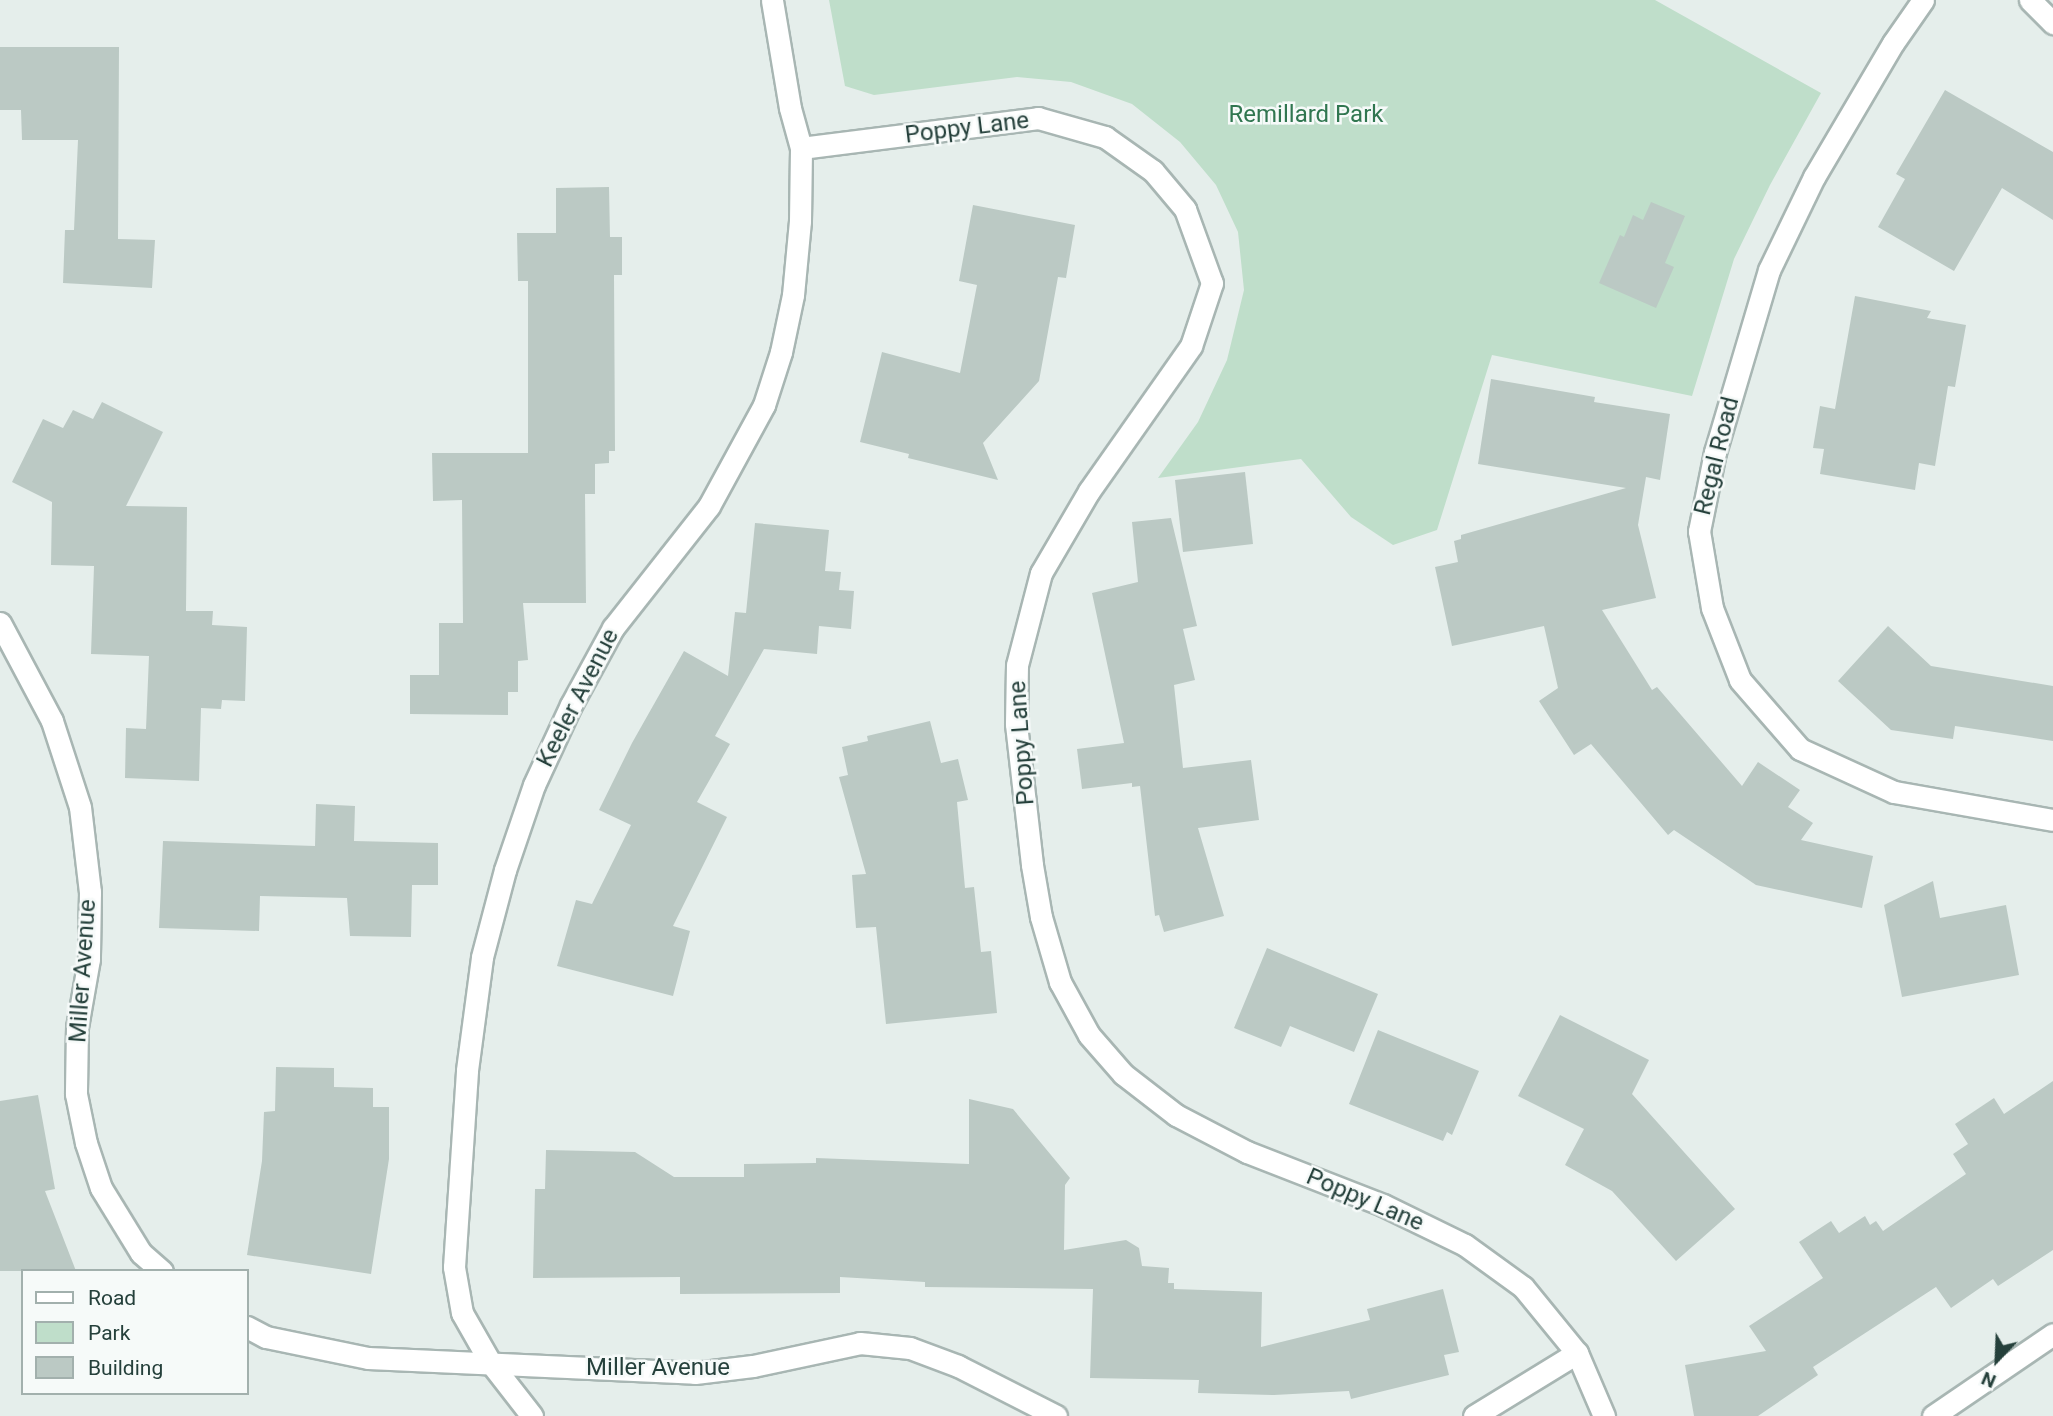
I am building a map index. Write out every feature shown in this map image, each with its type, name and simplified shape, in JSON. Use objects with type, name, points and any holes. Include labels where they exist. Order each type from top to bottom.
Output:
[{"type":"street","name":"Keeler Avenue","points":[[532,1416],[490,1362],[463,1313],[454,1267],[467,1070],[488,932],[505,870],[534,785],[571,705],[613,628],[709,506],[764,405],[781,352],[793,295],[800,221],[801,148],[790,108],[772,0]]},
{"type":"street","name":"Regal Road","points":[[1923,0],[1893,43],[1814,177],[1769,270],[1715,453],[1699,531],[1712,608],[1740,680],[1800,750],[1894,792],[2053,820]]},
{"type":"street","points":[[2030,0],[2053,23]]},
{"type":"street","name":"Poppy Lane","points":[[801,148],[1038,118],[1105,138],[1153,171],[1185,209],[1212,283],[1191,346],[1089,491],[1041,573],[1017,665],[1016,724],[1032,865],[1041,918],[1060,982],[1089,1035],[1123,1074],[1176,1115],[1247,1152],[1383,1205],[1465,1245],[1523,1287],[1577,1353],[1604,1416]]},
{"type":"street","name":"Miller Avenue","points":[[0,623],[52,721],[80,807],[90,892],[89,959],[77,1027],[76,1094],[86,1143],[101,1188],[141,1253],[160,1269]]},
{"type":"street","name":"Miller Avenue","points":[[248,1328],[266,1337],[368,1357],[695,1373],[753,1366],[860,1343],[910,1348],[1056,1416]]},
{"type":"street","points":[[1933,1416],[2053,1334]]},
{"type":"street","points":[[1474,1416],[1577,1353]]},
{"type":"green space","name":"Remillard Park","points":[[829,0],[1655,0],[1821,93],[1770,185],[1734,259],[1692,396],[1492,355],[1437,530],[1393,545],[1351,517],[1301,459],[1158,478],[1198,422],[1227,360],[1244,290],[1238,232],[1216,185],[1180,142],[1132,104],[1071,82],[1017,77],[874,95],[845,86]]},
{"type":"building","points":[[0,47],[119,47],[118,239],[155,240],[152,288],[63,283],[65,230],[74,230],[78,140],[22,140],[21,110],[0,110]]},
{"type":"building","points":[[1945,90],[2053,152],[2053,220],[2002,188],[1954,271],[1878,227],[1905,179],[1896,174]]},
{"type":"building","points":[[609,187],[610,237],[622,237],[622,275],[614,275],[615,451],[609,451],[609,463],[595,464],[595,494],[585,494],[586,603],[523,603],[528,660],[518,661],[518,692],[508,692],[508,715],[410,714],[410,675],[439,675],[439,623],[463,623],[462,500],[433,501],[432,453],[528,453],[528,281],[518,281],[517,233],[556,233],[556,188]]},
{"type":"building","points":[[1651,202],[1685,216],[1665,263],[1674,267],[1656,308],[1599,283],[1620,235],[1624,237],[1633,215],[1643,220]]},
{"type":"building","points":[[973,205],[1075,225],[1066,278],[1058,277],[1039,381],[983,443],[998,480],[908,458],[909,454],[860,442],[882,352],[960,373],[977,285],[959,281]]},
{"type":"building","points":[[1855,296],[1931,311],[1927,318],[1966,325],[1955,387],[1948,386],[1935,466],[1919,463],[1915,490],[1820,474],[1824,449],[1813,448],[1820,406],[1835,409]]},
{"type":"building","points":[[1491,379],[1595,397],[1594,402],[1670,414],[1660,480],[1646,477],[1638,525],[1656,598],[1602,610],[1652,690],[1657,687],[1742,786],[1758,762],[1800,790],[1788,807],[1813,823],[1801,840],[1873,856],[1862,908],[1756,885],[1674,830],[1668,835],[1591,744],[1574,755],[1539,701],[1558,688],[1544,626],[1452,646],[1435,567],[1458,562],[1454,541],[1461,539],[1461,535],[1626,488],[1478,464]]},
{"type":"building","points":[[102,402],[163,432],[126,506],[187,507],[186,611],[213,611],[212,625],[247,627],[245,701],[222,700],[221,709],[201,708],[199,781],[125,778],[126,728],[146,729],[149,656],[91,654],[94,566],[51,565],[52,502],[12,482],[43,419],[63,428],[73,410],[93,419]]},
{"type":"building","points":[[1245,472],[1253,544],[1183,552],[1175,480]]},
{"type":"building","points":[[1171,518],[1197,626],[1183,629],[1195,680],[1174,685],[1183,768],[1251,760],[1259,820],[1198,828],[1224,916],[1164,932],[1159,915],[1155,916],[1140,786],[1132,787],[1132,783],[1082,789],[1077,749],[1124,743],[1092,593],[1138,582],[1132,522]]},
{"type":"building","points":[[755,523],[829,530],[825,571],[841,572],[839,590],[854,591],[851,629],[819,626],[817,654],[764,649],[715,736],[730,744],[697,802],[727,817],[673,926],[690,931],[673,996],[557,966],[576,900],[592,904],[631,825],[599,810],[632,743],[684,651],[728,676],[735,612],[746,613]]},
{"type":"building","points":[[1888,626],[1931,666],[2053,686],[2053,741],[1955,726],[1953,739],[1891,730],[1838,681]]},
{"type":"building","points":[[930,721],[941,763],[958,759],[968,800],[957,802],[965,888],[974,887],[981,952],[991,951],[997,1013],[886,1024],[876,927],[856,928],[852,875],[866,874],[839,777],[848,775],[842,747],[868,741],[867,736]]},
{"type":"building","points":[[316,804],[355,806],[354,841],[438,843],[438,885],[412,885],[411,937],[350,936],[347,898],[260,896],[259,931],[159,928],[163,841],[315,846]]},
{"type":"building","points":[[1933,881],[1940,918],[2006,905],[2019,975],[1902,997],[1884,905]]},
{"type":"building","points":[[1267,948],[1378,994],[1354,1052],[1290,1026],[1281,1047],[1234,1028]]},
{"type":"building","points":[[1560,1015],[1649,1060],[1632,1094],[1735,1209],[1676,1261],[1612,1191],[1565,1165],[1584,1129],[1518,1096]]},
{"type":"building","points":[[1378,1030],[1479,1071],[1452,1135],[1447,1132],[1443,1141],[1349,1104]]},
{"type":"building","points":[[276,1067],[334,1068],[334,1087],[373,1088],[373,1107],[389,1107],[389,1159],[371,1274],[247,1255],[262,1161],[264,1112],[275,1111]]},
{"type":"building","points":[[2053,1081],[2053,1250],[1998,1286],[1993,1279],[1951,1308],[1936,1287],[1813,1367],[1818,1375],[1758,1416],[1694,1416],[1685,1365],[1766,1351],[1749,1326],[1823,1278],[1799,1242],[1831,1221],[1839,1233],[1865,1216],[1870,1225],[1876,1221],[1883,1231],[1966,1174],[1953,1154],[1968,1144],[1955,1124],[1994,1098],[2004,1114]]},
{"type":"building","points":[[38,1095],[55,1189],[45,1191],[75,1269],[0,1271],[0,1101]]},
{"type":"building","points":[[969,1099],[1013,1109],[1070,1178],[1065,1185],[1064,1250],[1126,1240],[1139,1248],[1142,1266],[1169,1268],[1168,1283],[1174,1283],[1174,1289],[1262,1292],[1261,1347],[1370,1320],[1367,1309],[1443,1289],[1459,1352],[1444,1355],[1449,1375],[1351,1399],[1349,1391],[1274,1395],[1198,1393],[1199,1380],[1090,1378],[1093,1289],[925,1287],[925,1282],[840,1277],[840,1293],[680,1294],[680,1277],[533,1278],[535,1189],[545,1189],[546,1150],[635,1152],[674,1177],[744,1177],[744,1164],[816,1163],[816,1158],[969,1164]]}]
